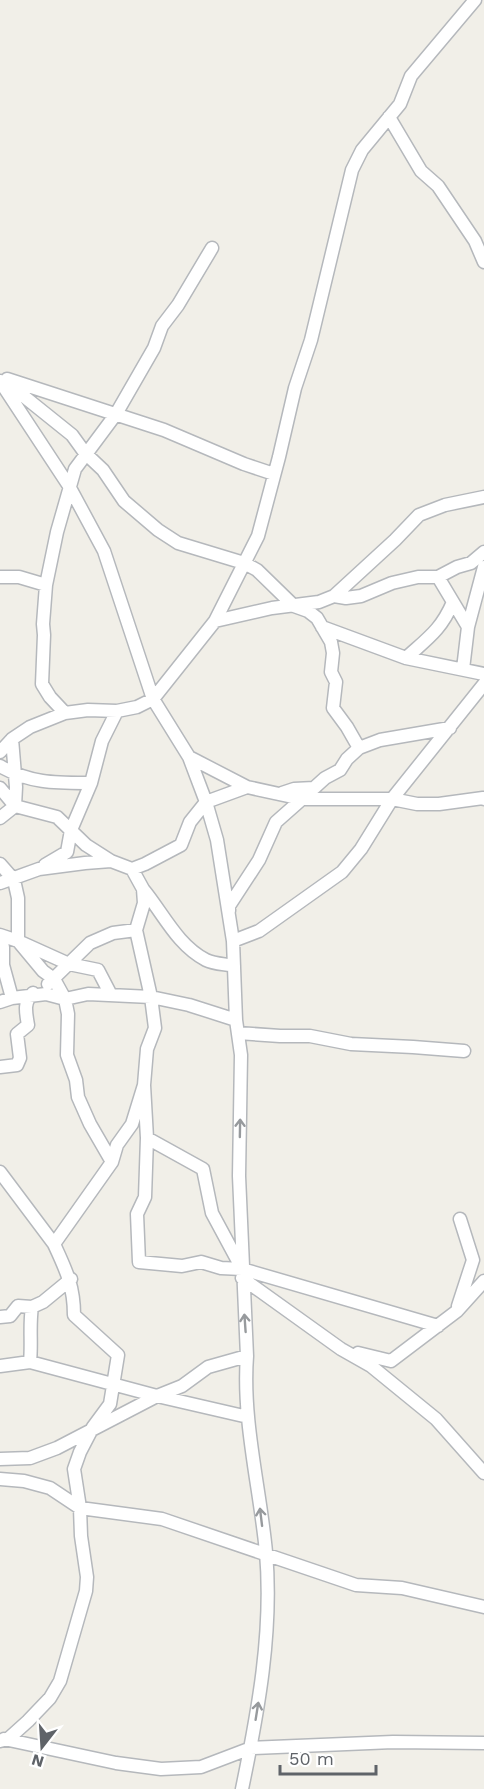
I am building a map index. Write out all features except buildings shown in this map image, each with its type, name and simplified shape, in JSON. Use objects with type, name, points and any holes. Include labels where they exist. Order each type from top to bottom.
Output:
[{"type":"street","points":[[0,752],[30,727],[65,713],[88,710],[117,711],[137,707],[153,699],[215,621],[258,536],[295,388],[311,340],[352,170],[362,150],[375,132],[400,104],[411,76],[475,0]]},
{"type":"street","points":[[389,117],[421,171],[438,186],[475,241],[484,262]]},
{"type":"street","points":[[65,713],[50,697],[42,684],[43,624],[46,585],[69,486],[75,469],[116,414],[154,348],[162,326],[178,305],[212,248]]},
{"type":"street","points":[[0,378],[180,436],[216,453],[274,474]]},
{"type":"street","points":[[0,378],[72,435],[85,453],[103,470],[124,501],[158,530],[178,543],[244,563],[257,570],[294,606],[308,611],[317,618],[331,642],[333,653],[331,672],[336,682],[333,708],[347,727],[358,748]]},
{"type":"street","points":[[0,378],[69,486],[104,551],[153,699],[189,757],[206,802],[216,840],[233,941],[236,1020],[241,1055],[239,1176],[248,1417],[266,1555],[267,1636],[251,1748],[242,1789]]},
{"type":"street","points":[[215,621],[272,608],[319,602],[334,596],[419,515],[445,505],[484,497]]},
{"type":"street","points":[[334,596],[346,598],[361,596],[392,583],[418,577],[438,577],[471,563],[484,552]]},
{"type":"street","points":[[463,669],[468,627],[484,567]]},
{"type":"street","points":[[0,577],[19,577],[46,585]]},
{"type":"street","points":[[438,577],[468,627]]},
{"type":"street","points":[[406,658],[430,638],[444,622],[453,602]]},
{"type":"street","points":[[321,626],[406,658],[484,674]]},
{"type":"street","points":[[233,941],[259,931],[342,872],[361,849],[392,799],[484,684]]},
{"type":"street","points":[[0,884],[14,880],[67,852],[71,830],[91,783],[102,741],[117,711]]},
{"type":"street","points":[[282,793],[294,789],[314,788],[325,778],[340,770],[358,748],[380,740],[450,728]]},
{"type":"street","points":[[12,740],[15,806]]},
{"type":"street","points":[[189,757],[247,787],[302,799],[392,799],[417,804],[484,799]]},
{"type":"street","points":[[0,766],[14,774],[42,783],[91,783]]},
{"type":"street","points":[[0,788],[15,806],[57,817],[86,845],[111,861],[132,868],[145,864],[181,845],[193,818],[206,802],[247,787]]},
{"type":"street","points":[[229,917],[230,906],[259,860],[276,822],[302,799]]},
{"type":"street","points":[[0,818],[15,806]]},
{"type":"street","points":[[39,868],[111,861]]},
{"type":"street","points":[[0,864],[14,880],[18,898],[18,940],[43,971],[54,980],[65,999],[68,1014],[67,1055],[76,1080],[78,1096],[90,1124],[112,1162]]},
{"type":"street","points":[[132,868],[143,889],[158,906],[182,942],[208,961],[234,966]]},
{"type":"street","points":[[143,889],[144,903],[136,930],[151,997],[154,1028],[147,1049],[144,1085],[147,1138],[145,1197],[137,1214],[139,1262],[182,1266],[201,1263],[438,1326]]},
{"type":"street","points":[[0,1067],[17,1065],[20,1058],[17,1034],[28,1025],[26,1006],[30,996],[54,980],[90,943],[113,933],[136,930]]},
{"type":"street","points":[[0,935],[18,940],[69,964],[98,970],[111,995]]},
{"type":"street","points":[[0,944],[3,947],[6,1000],[46,994],[65,999],[88,994],[151,997],[189,1005],[236,1020]]},
{"type":"street","points":[[238,1033],[310,1036],[351,1044],[464,1052]]},
{"type":"street","points":[[54,1244],[112,1162],[117,1145],[132,1124],[144,1085]]},
{"type":"street","points":[[147,1138],[204,1169],[212,1213],[242,1274],[341,1349],[371,1366],[436,1419],[484,1473]]},
{"type":"street","points":[[0,1172],[54,1244],[71,1279],[74,1315],[118,1355],[110,1404],[93,1427],[74,1469],[87,1577],[86,1591],[60,1681],[50,1698],[3,1739]]},
{"type":"street","points":[[457,1311],[473,1260],[460,1219]]},
{"type":"street","points":[[0,1317],[10,1316],[18,1306],[32,1307],[43,1302],[71,1279]]},
{"type":"street","points":[[341,1349],[391,1361],[457,1311],[484,1281]]},
{"type":"street","points":[[30,1362],[32,1341],[29,1325],[32,1307]]},
{"type":"street","points":[[0,1459],[30,1458],[57,1448],[93,1427],[182,1386],[208,1366],[247,1356]]},
{"type":"street","points":[[0,1366],[30,1362],[113,1385],[248,1417]]},
{"type":"street","points":[[0,1479],[24,1481],[50,1488],[80,1508],[162,1519],[356,1585],[402,1588],[484,1607]]},
{"type":"street","points":[[3,1739],[116,1763],[161,1768],[201,1767],[251,1748],[393,1742],[484,1743]]}]
